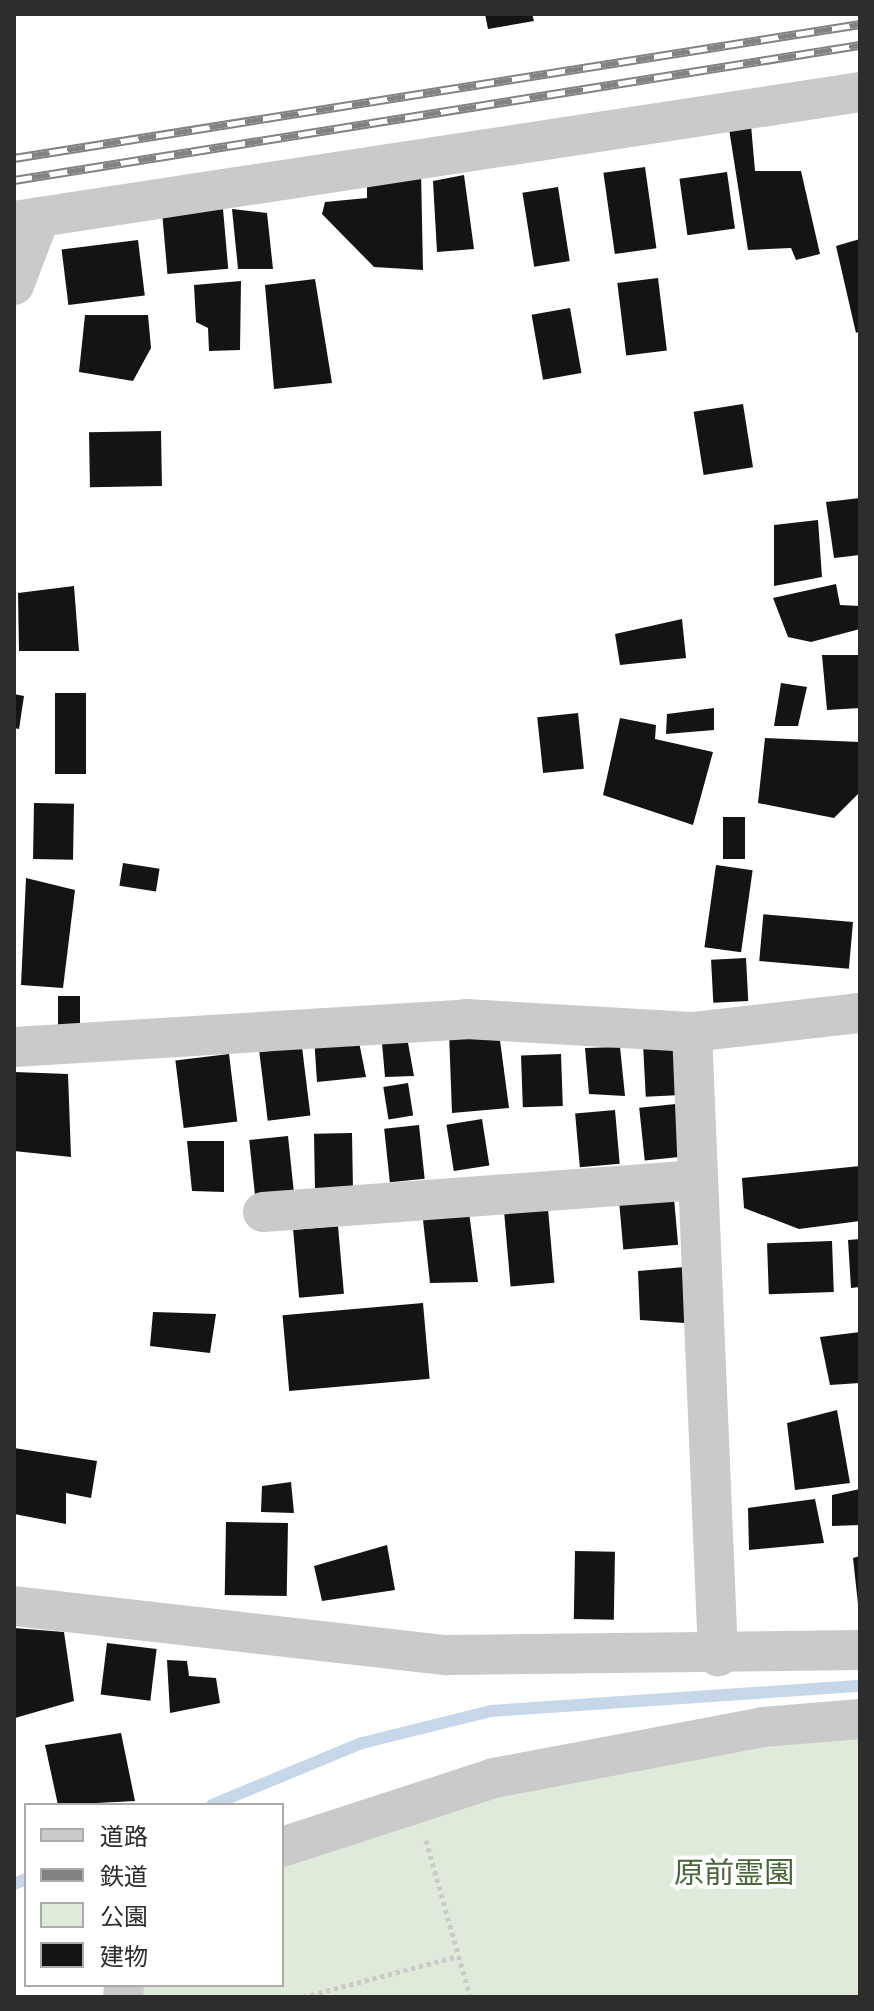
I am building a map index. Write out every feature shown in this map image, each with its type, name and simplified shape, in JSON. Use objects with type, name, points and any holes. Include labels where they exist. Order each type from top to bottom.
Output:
[{"type":"street","points":[[14,285],[27,219],[860,92]]},
{"type":"street","points":[[14,1047],[466,1019],[692,1032],[860,1013]]},
{"type":"street","points":[[692,1032],[718,1656]]},
{"type":"street","points":[[263,1212],[698,1180]]},
{"type":"street","points":[[14,1606],[447,1655],[718,1656],[860,1650]]},
{"type":"street","points":[[284,1846],[416,1802],[574,1761],[763,1727],[860,1719]]},
{"type":"path","points":[[416,1802],[470,1997]]},
{"type":"path","points":[[303,1997],[458,1956]]},
{"type":"green space","name":"原前霊園","points":[[860,1732],[860,1997],[138,1997],[139,1987],[284,1987],[284,1858],[602,1763]]},
{"type":"building","points":[[485,14],[532,14],[534,21],[488,29]]},
{"type":"building","points":[[751,125],[755,171],[801,171],[820,254],[796,260],[791,248],[748,250],[729,129]]},
{"type":"building","points":[[645,167],[656,248],[615,254],[603,173]]},
{"type":"building","points":[[421,170],[423,270],[374,267],[322,214],[325,202],[367,198],[367,185]]},
{"type":"building","points":[[727,172],[735,228],[687,235],[679,179]]},
{"type":"building","points":[[464,175],[474,249],[437,252],[433,181]]},
{"type":"building","points":[[558,187],[570,261],[534,267],[522,193]]},
{"type":"building","points":[[223,209],[228,269],[167,274],[162,214]]},
{"type":"building","points":[[232,209],[267,213],[273,269],[238,269]]},
{"type":"building","points":[[860,239],[860,331],[856,333],[836,246]]},
{"type":"building","points":[[138,240],[145,296],[68,305],[62,249]]},
{"type":"building","points":[[658,278],[667,350],[626,355],[617,283]]},
{"type":"building","points":[[315,279],[332,383],[274,389],[265,285]]},
{"type":"building","points":[[241,281],[240,350],[209,351],[208,328],[196,322],[194,285]]},
{"type":"building","points":[[570,308],[581,373],[543,380],[532,315]]},
{"type":"building","points":[[85,315],[148,315],[151,348],[133,381],[79,372]]},
{"type":"building","points":[[743,404],[753,467],[704,475],[694,412]]},
{"type":"building","points":[[161,431],[162,486],[90,487],[89,432]]},
{"type":"building","points":[[860,498],[860,555],[834,558],[826,502]]},
{"type":"building","points":[[818,520],[822,577],[774,586],[774,525]]},
{"type":"building","points":[[836,584],[840,605],[860,606],[860,629],[811,642],[788,637],[773,598]]},
{"type":"building","points":[[74,586],[79,651],[19,651],[18,593]]},
{"type":"building","points":[[682,619],[686,658],[620,665],[615,634]]},
{"type":"building","points":[[822,655],[860,655],[860,708],[827,710]]},
{"type":"building","points":[[781,683],[807,687],[798,726],[774,726]]},
{"type":"building","points":[[55,693],[86,693],[86,774],[55,774]]},
{"type":"building","points":[[14,694],[24,696],[19,729],[14,728]]},
{"type":"building","points":[[714,708],[714,730],[666,734],[667,714]]},
{"type":"building","points":[[578,713],[584,769],[543,773],[537,717]]},
{"type":"building","points":[[620,718],[656,725],[655,739],[713,752],[693,825],[603,795]]},
{"type":"building","points":[[765,738],[860,742],[860,792],[834,818],[758,803]]},
{"type":"building","points":[[34,803],[74,804],[73,860],[33,859]]},
{"type":"building","points":[[723,817],[745,817],[745,859],[723,859]]},
{"type":"building","points":[[123,863],[160,869],[156,892],[119,886]]},
{"type":"building","points":[[716,865],[753,870],[741,952],[704,947]]},
{"type":"building","points":[[26,878],[75,890],[63,988],[21,985]]},
{"type":"building","points":[[763,914],[853,922],[849,969],[759,961]]},
{"type":"building","points":[[746,958],[748,1001],[713,1003],[711,960]]},
{"type":"building","points":[[58,996],[80,996],[80,1026],[58,1026]]},
{"type":"building","points":[[381,1032],[406,1032],[414,1076],[385,1077]]},
{"type":"building","points":[[449,1032],[499,1033],[509,1108],[452,1113]]},
{"type":"building","points":[[314,1037],[358,1037],[366,1077],[317,1082]]},
{"type":"building","points":[[678,1043],[681,1095],[646,1097],[643,1045]]},
{"type":"building","points":[[302,1047],[310,1115],[268,1121],[259,1052]]},
{"type":"building","points":[[620,1047],[625,1096],[589,1094],[585,1048]]},
{"type":"building","points":[[229,1054],[237,1121],[184,1128],[175,1061]]},
{"type":"building","points":[[561,1054],[563,1106],[523,1107],[521,1055]]},
{"type":"building","points":[[14,1072],[68,1074],[71,1157],[14,1151]]},
{"type":"building","points":[[408,1083],[413,1116],[388,1120],[383,1087]]},
{"type":"building","points":[[676,1104],[682,1157],[645,1161],[639,1108]]},
{"type":"building","points":[[615,1110],[620,1164],[580,1167],[575,1113]]},
{"type":"building","points":[[482,1119],[489,1165],[454,1171],[446,1125]]},
{"type":"building","points":[[419,1125],[425,1179],[390,1182],[384,1129]]},
{"type":"building","points":[[352,1133],[353,1188],[315,1189],[314,1134]]},
{"type":"building","points":[[288,1136],[294,1191],[255,1195],[249,1140]]},
{"type":"building","points":[[187,1141],[224,1141],[224,1192],[192,1191]]},
{"type":"building","points":[[860,1166],[860,1221],[799,1229],[744,1208],[742,1178]]},
{"type":"building","points":[[674,1198],[678,1245],[623,1250],[619,1203]]},
{"type":"building","points":[[548,1209],[554,1283],[511,1287],[504,1213]]},
{"type":"building","points":[[422,1211],[469,1212],[478,1282],[430,1283]]},
{"type":"building","points":[[338,1226],[344,1294],[299,1298],[293,1230]]},
{"type":"building","points":[[860,1239],[860,1287],[851,1288],[848,1240]]},
{"type":"building","points":[[832,1241],[834,1292],[769,1294],[767,1243]]},
{"type":"building","points":[[685,1267],[685,1323],[640,1320],[638,1271]]},
{"type":"building","points":[[423,1303],[430,1379],[289,1391],[283,1315]]},
{"type":"building","points":[[153,1312],[216,1314],[210,1353],[150,1346]]},
{"type":"building","points":[[860,1332],[860,1383],[830,1385],[820,1337]]},
{"type":"building","points":[[837,1410],[850,1483],[795,1490],[787,1423]]},
{"type":"building","points":[[14,1448],[97,1461],[91,1498],[66,1493],[66,1524],[14,1514]]},
{"type":"building","points":[[291,1482],[294,1513],[261,1512],[262,1486]]},
{"type":"building","points":[[860,1489],[860,1525],[832,1526],[832,1495]]},
{"type":"building","points":[[815,1499],[824,1543],[749,1550],[748,1508]]},
{"type":"building","points":[[226,1522],[288,1523],[287,1596],[225,1595]]},
{"type":"building","points":[[387,1545],[395,1590],[322,1601],[314,1566]]},
{"type":"building","points":[[575,1551],[615,1552],[614,1620],[574,1619]]},
{"type":"building","points":[[860,1556],[860,1604],[858,1604],[853,1558]]},
{"type":"building","points":[[14,1628],[64,1632],[74,1701],[15,1718]]},
{"type":"building","points":[[107,1643],[157,1649],[150,1701],[101,1695]]},
{"type":"building","points":[[167,1660],[187,1661],[189,1676],[216,1678],[220,1703],[170,1713]]},
{"type":"building","points":[[121,1733],[135,1801],[58,1803],[45,1745]]},
{"type":"waterway","points":[[217,1803],[362,1743],[491,1711],[860,1686]]},
{"type":"waterway","points":[[14,1884],[24,1880]]},
{"type":"railway","points":[[14,158],[860,24]]},
{"type":"railway","points":[[14,180],[860,45]]}]
